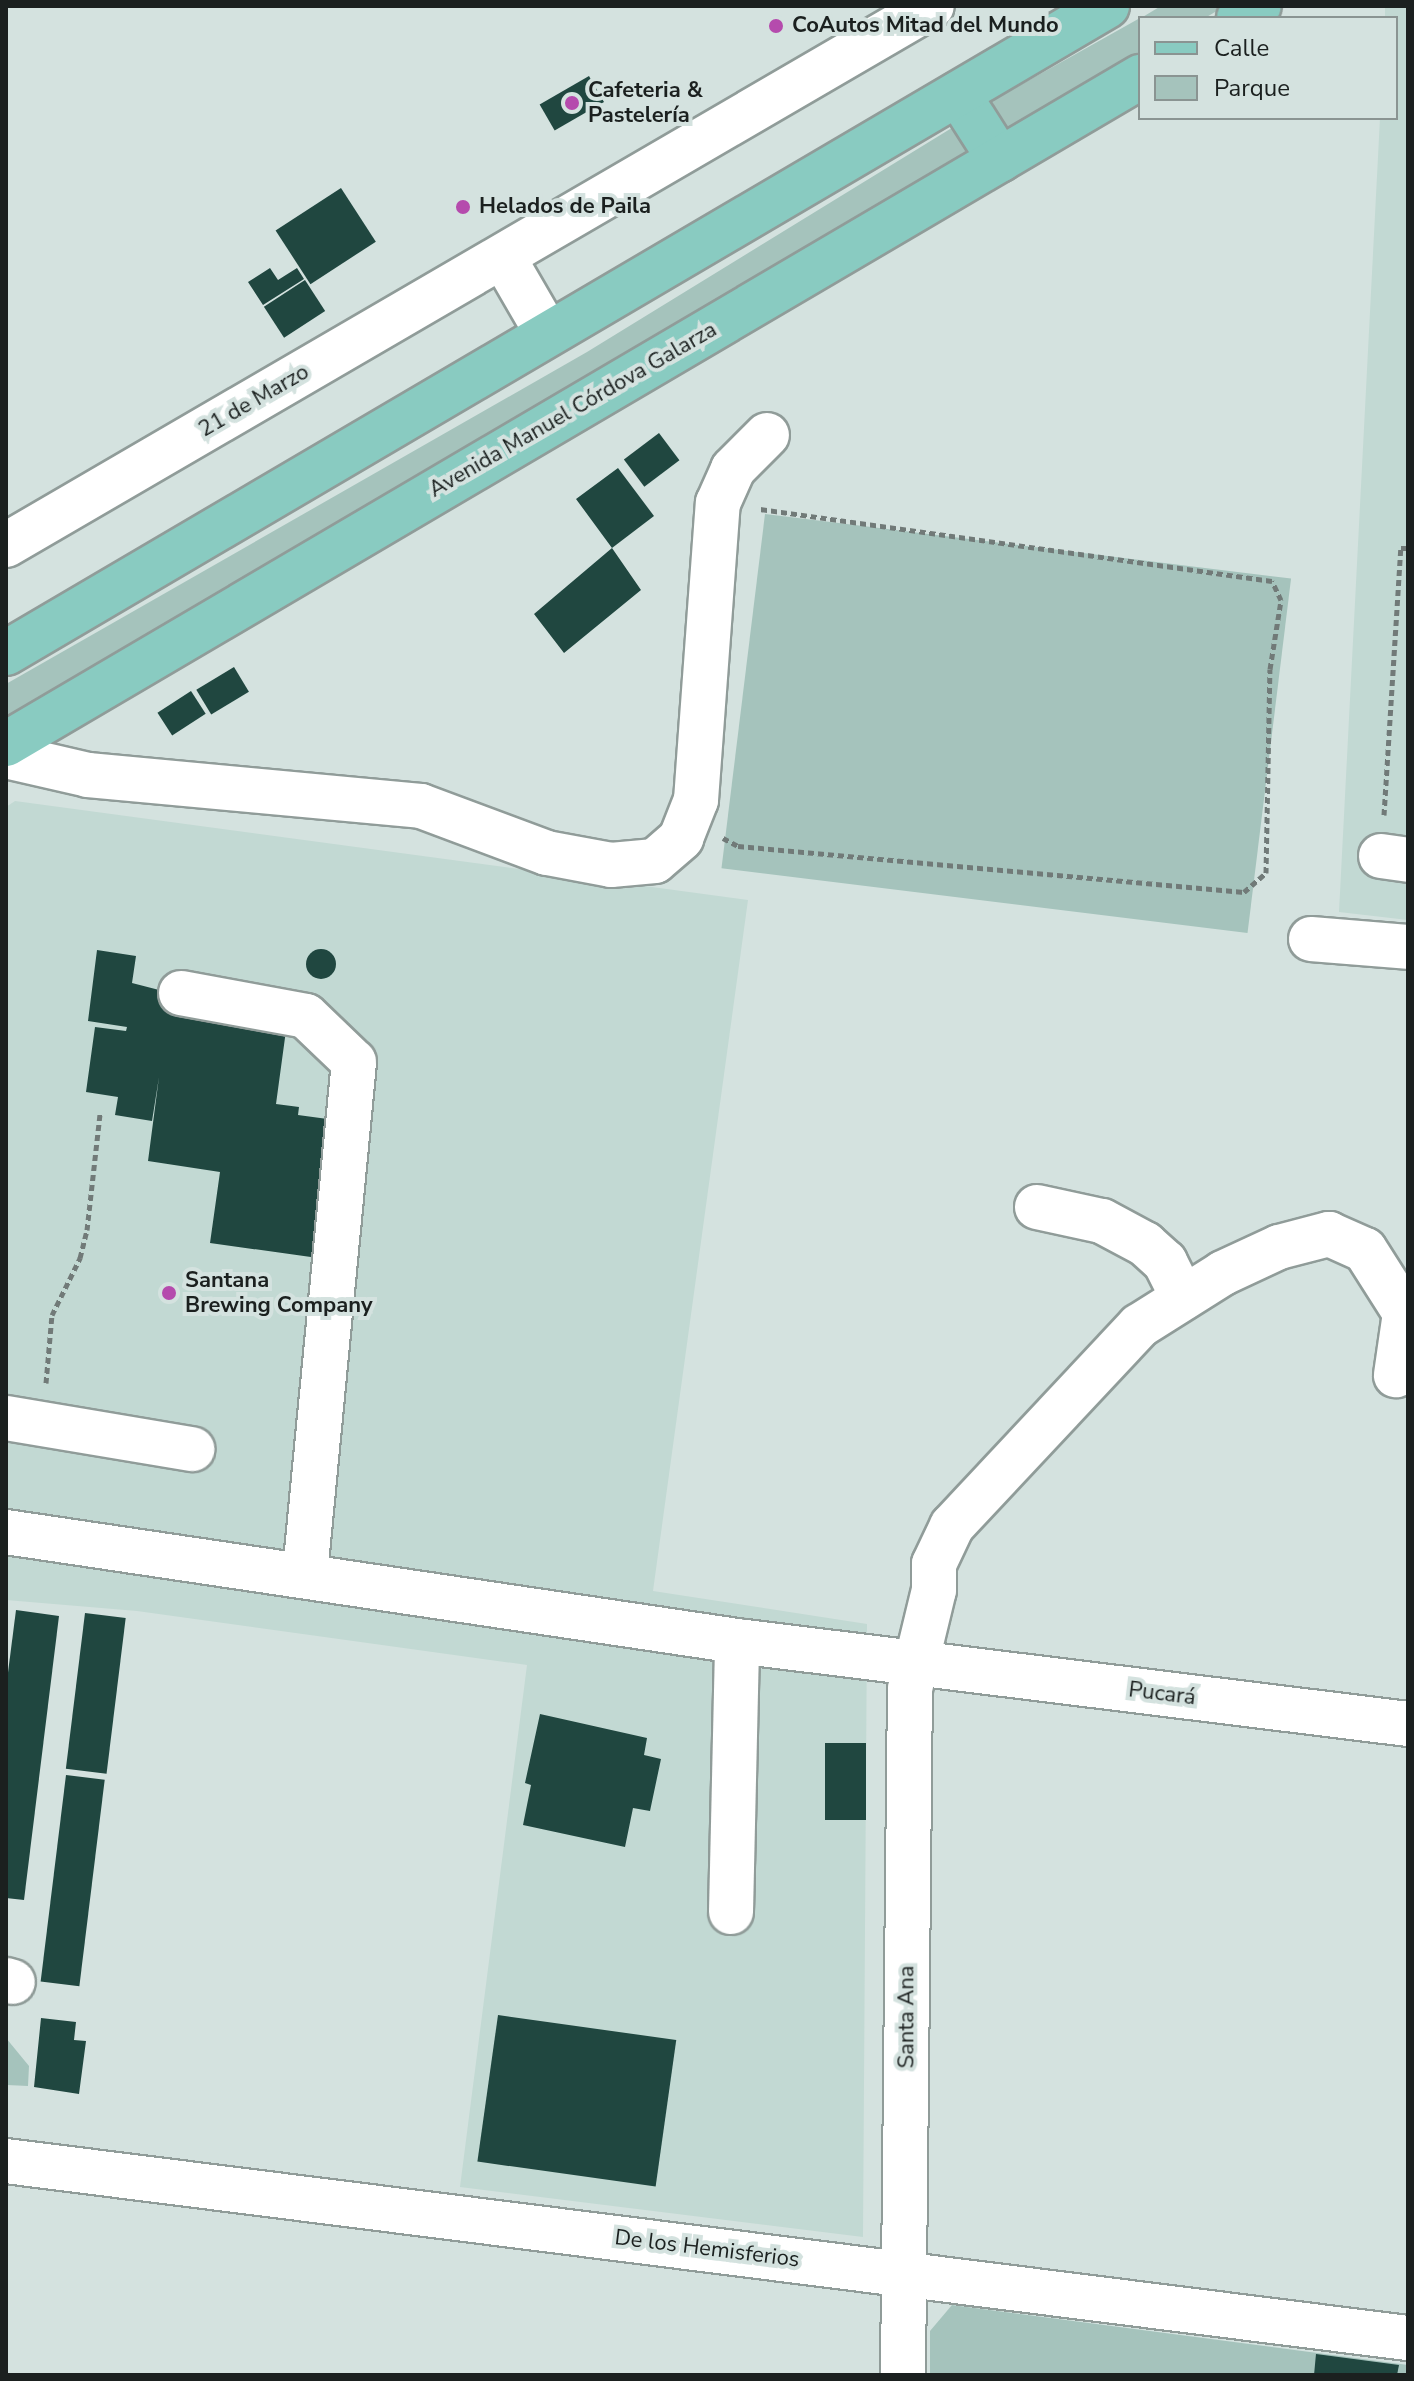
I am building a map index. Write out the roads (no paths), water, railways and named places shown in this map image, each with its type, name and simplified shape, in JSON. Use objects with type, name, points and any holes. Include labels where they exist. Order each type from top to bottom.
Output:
[{"type":"main road","points":[[6,653],[1107,6]]},
{"type":"main road","name":"Avenida Manuel Córdova Galarza","points":[[6,744],[1138,78]]},
{"type":"main road","points":[[958,94],[1000,160]]},
{"type":"street","name":"21 de Marzo","points":[[6,545],[932,6]]},
{"type":"street","points":[[503,257],[547,333]]},
{"type":"street","points":[[6,756],[88,775],[421,806],[547,853],[611,865],[655,861],[681,838],[696,800],[718,503],[733,469],[767,435]]},
{"type":"street","points":[[1311,939],[1408,947]]},
{"type":"street","points":[[181,993],[306,1016],[354,1062],[305,1573]]},
{"type":"street","points":[[1037,1207],[1089,1217],[1145,1244],[1165,1262],[1183,1298]]},
{"type":"street","name":"Santa Ana","points":[[903,2375],[910,1689],[934,1590],[934,1564],[952,1526],[1139,1326],[1183,1298],[1279,1247],[1329,1234],[1365,1250],[1405,1313],[1396,1375]]},
{"type":"street","points":[[21,1422],[192,1449]]},
{"type":"street","name":"Pucará","points":[[6,1532],[305,1573],[737,1641],[916,1660],[1408,1724]]},
{"type":"street","points":[[731,1912],[737,1641]]},
{"type":"street","name":"De los Hemisferios","points":[[6,2161],[1408,2338]]},
{"type":"place","name":"CoAutos Mitad del Mundo","points":[[776,26]]},
{"type":"place","name":"Cafeteria & Pastelería","points":[[572,103]]},
{"type":"place","name":"Helados de Paila","points":[[463,207]]},
{"type":"place","name":"Santana Brewing Company","points":[[169,1293]]}]
